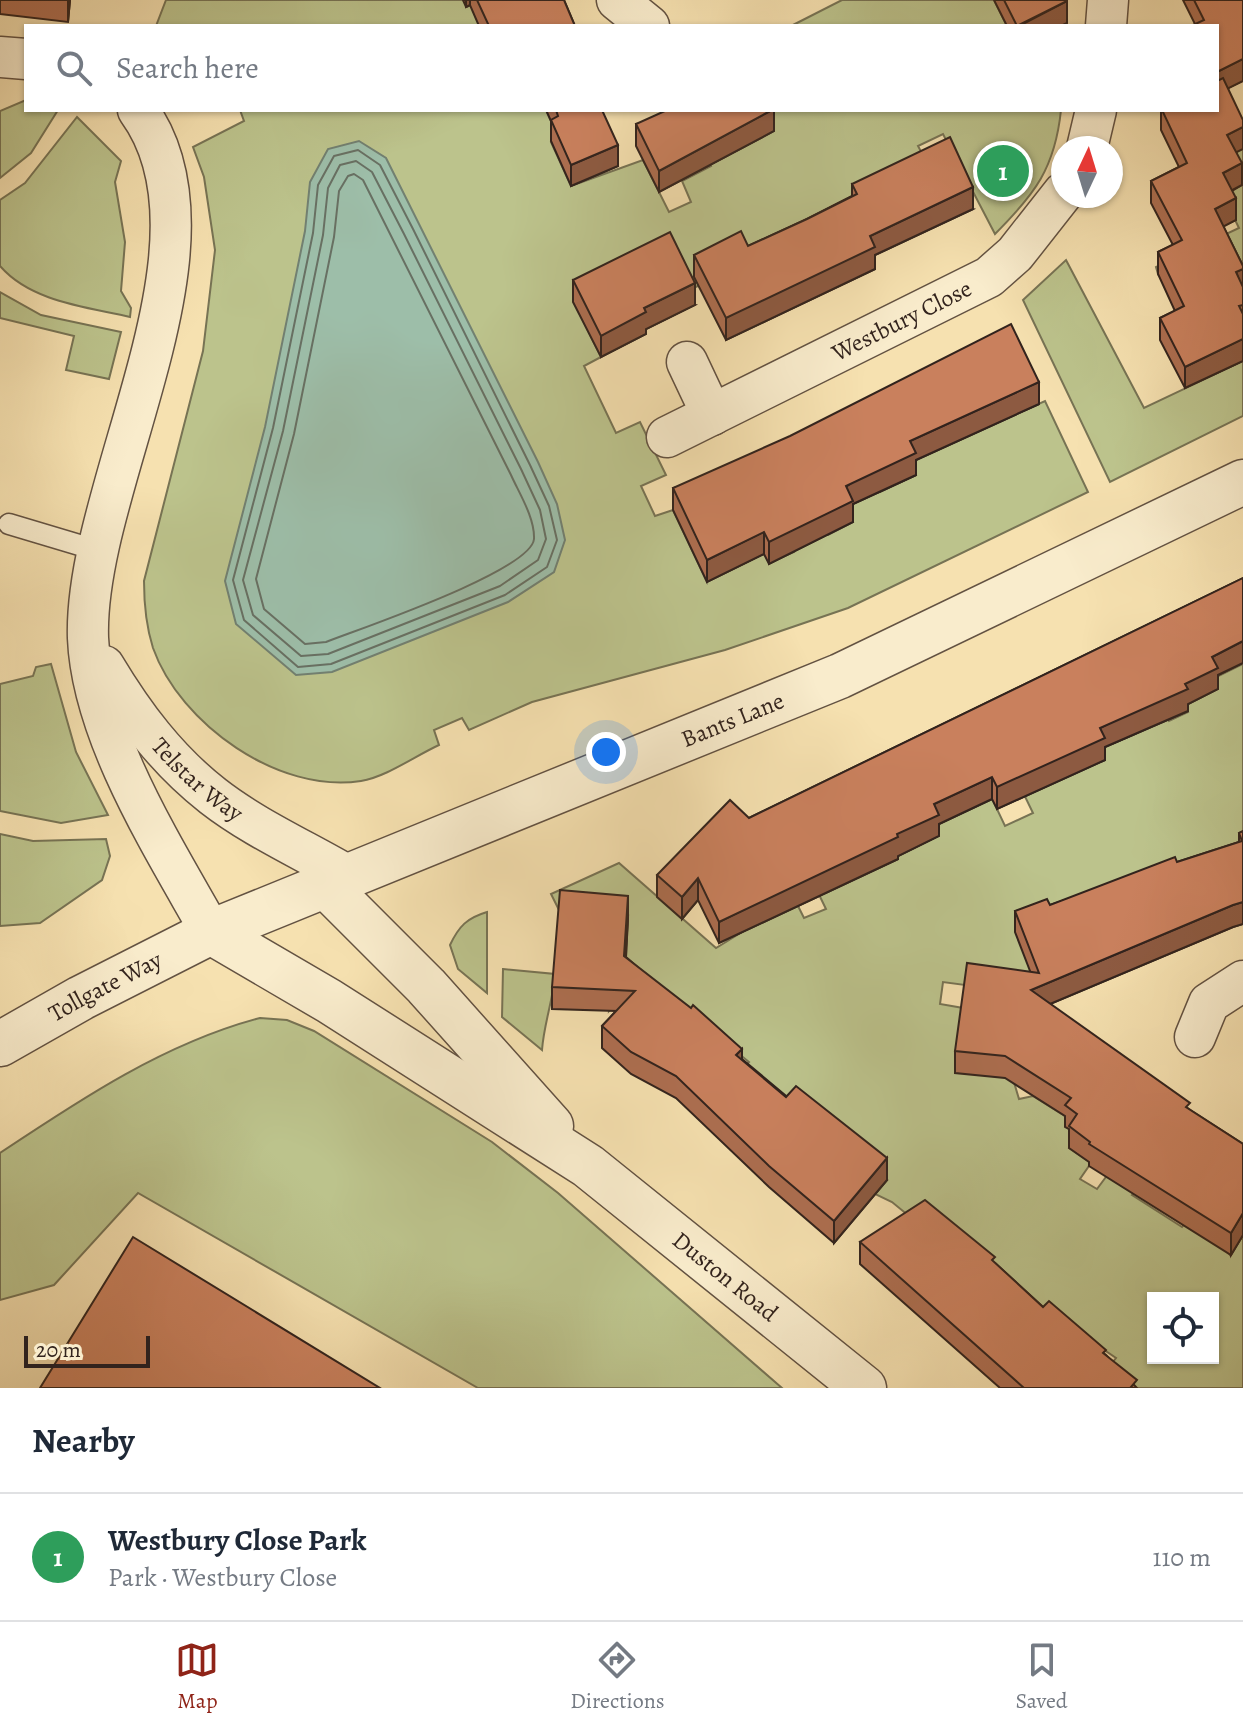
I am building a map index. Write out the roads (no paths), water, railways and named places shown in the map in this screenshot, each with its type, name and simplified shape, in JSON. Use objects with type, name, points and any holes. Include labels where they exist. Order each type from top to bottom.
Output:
[{"type":"street","points":[[617,0],[647,24]]},
{"type":"street","points":[[1106,24],[1108,0]]},
{"type":"street","points":[[0,57],[24,59]]},
{"type":"street","name":"Telstar Way","points":[[139,112],[152,130],[163,165],[171,227],[151,359],[96,550],[88,638],[94,686],[143,812],[211,932]]},
{"type":"street","points":[[1090,136],[1096,112]]},
{"type":"street","name":"Westbury Close","points":[[667,437],[989,277],[1015,254],[1051,208]]},
{"type":"street","points":[[687,362],[712,415]]},
{"type":"street","name":"Bants Lane","points":[[211,932],[840,676],[1243,482]]},
{"type":"street","name":"Telstar Way","points":[[88,638],[148,734],[185,772],[216,798],[338,882]]},
{"type":"street","points":[[338,882],[426,986],[588,1166]]},
{"type":"street","points":[[211,932],[329,1001],[588,1166]]},
{"type":"street","name":"Tollgate Way","points":[[0,1044],[211,932]]},
{"type":"street","points":[[1195,1037],[1209,1003],[1243,981]]},
{"type":"street","name":"Duston Road","points":[[588,1166],[864,1388]]},
{"type":"lane","points":[[9,524],[96,550]]},
{"type":"water","points":[[359,141],[386,158],[538,462],[557,504],[565,540],[554,572],[508,602],[332,672],[296,675],[236,624],[225,581],[265,427],[305,231],[310,182],[328,149]]},
{"type":"place","name":"Westbury Close Park","points":[[1003,171]]}]
